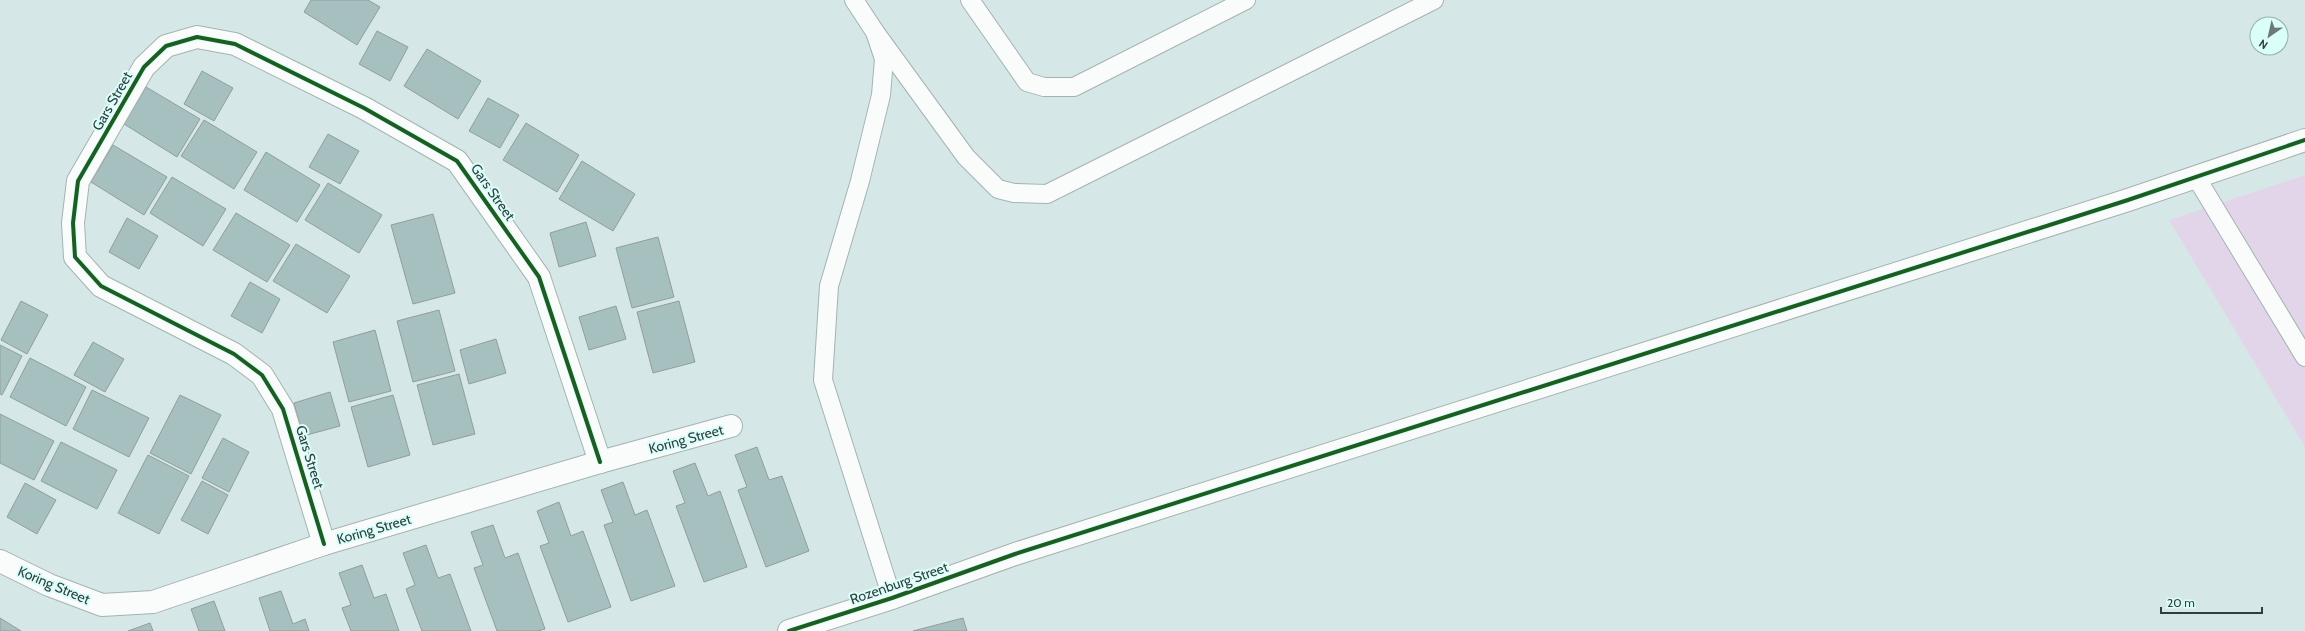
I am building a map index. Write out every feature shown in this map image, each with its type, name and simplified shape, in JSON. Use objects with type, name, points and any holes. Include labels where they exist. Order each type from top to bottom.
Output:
[{"type":"street","name":"Gars Street","points":[[324,544],[284,409],[262,375],[234,354],[101,286],[75,257],[73,224],[78,181],[144,67],[166,46],[197,37],[235,44],[364,108],[457,161],[539,277],[600,462]]},
{"type":"street","name":"Rozenburg Street","points":[[789,631],[892,598],[1015,554],[2196,177],[2305,140]]},
{"type":"street","name":"Koring Street","points":[[0,561],[49,586],[102,605],[153,602],[324,544],[600,462],[732,426]]},
{"type":"lane","points":[[854,0],[875,32],[966,157],[998,189],[1014,193],[1047,194],[1434,0]]},
{"type":"lane","points":[[970,0],[1027,82],[1044,87],[1074,87],[1246,0]]},
{"type":"lane","points":[[875,32],[884,59],[881,96],[860,181],[829,286],[823,380],[892,598]]},
{"type":"lane","points":[[2196,177],[2305,357]]},
{"type":"shaded area","points":[[2305,175],[2305,447],[2169,220]]},
{"type":"building","points":[[311,0],[368,0],[380,7],[357,45],[304,12]]},
{"type":"building","points":[[377,31],[408,47],[390,81],[359,64]]},
{"type":"building","points":[[427,49],[481,81],[458,119],[404,86]]},
{"type":"building","points":[[202,71],[233,88],[214,121],[184,104]]},
{"type":"building","points":[[146,87],[200,119],[177,157],[124,124]]},
{"type":"building","points":[[488,98],[519,115],[500,148],[469,131]]},
{"type":"building","points":[[204,120],[257,152],[234,189],[181,156]]},
{"type":"building","points":[[526,123],[579,155],[557,192],[503,160]]},
{"type":"building","points":[[328,134],[359,151],[340,184],[309,167]]},
{"type":"building","points":[[113,145],[167,177],[144,215],[91,182]]},
{"type":"building","points":[[266,152],[320,185],[297,222],[244,190]]},
{"type":"building","points":[[582,161],[635,194],[613,231],[559,199]]},
{"type":"building","points":[[172,177],[226,209],[203,246],[150,213]]},
{"type":"building","points":[[328,183],[382,215],[359,253],[305,220]]},
{"type":"building","points":[[236,213],[290,245],[267,282],[213,250]]},
{"type":"building","points":[[433,214],[455,293],[413,304],[391,225]]},
{"type":"building","points":[[127,218],[158,236],[139,269],[109,252]]},
{"type":"building","points":[[586,222],[596,256],[559,267],[550,233]]},
{"type":"building","points":[[658,237],[674,297],[632,308],[616,248]]},
{"type":"building","points":[[296,244],[350,276],[327,313],[273,281]]},
{"type":"building","points":[[250,282],[280,299],[262,333],[231,316]]},
{"type":"building","points":[[21,301],[48,315],[27,354],[1,340]]},
{"type":"building","points":[[679,301],[695,362],[653,373],[637,312]]},
{"type":"building","points":[[616,306],[626,339],[589,350],[579,317]]},
{"type":"building","points":[[439,310],[455,371],[413,382],[397,321]]},
{"type":"building","points":[[375,330],[391,391],[349,402],[333,342]]},
{"type":"building","points":[[496,339],[506,373],[469,384],[460,350]]},
{"type":"building","points":[[93,342],[124,359],[105,392],[74,375]]},
{"type":"building","points":[[0,345],[22,356],[2,395],[0,394]]},
{"type":"building","points":[[30,358],[86,387],[66,426],[10,397]]},
{"type":"building","points":[[459,374],[475,434],[433,445],[417,385]]},
{"type":"building","points":[[92,390],[149,418],[129,457],[73,429]]},
{"type":"building","points":[[330,392],[340,426],[303,436],[294,403]]},
{"type":"building","points":[[180,395],[221,415],[191,474],[150,453]]},
{"type":"building","points":[[393,395],[410,455],[368,467],[351,407]]},
{"type":"building","points":[[0,414],[54,441],[34,480],[0,463]]},
{"type":"building","points":[[223,438],[249,452],[229,492],[202,478]]},
{"type":"building","points":[[61,442],[117,470],[97,509],[41,481]]},
{"type":"building","points":[[757,447],[769,480],[782,476],[809,551],[766,567],[738,490],[747,487],[735,455]]},
{"type":"building","points":[[148,455],[189,476],[159,534],[118,513]]},
{"type":"building","points":[[695,463],[708,496],[720,491],[747,567],[704,582],[676,506],[685,503],[673,471]]},
{"type":"building","points":[[202,481],[228,495],[208,534],[181,520]]},
{"type":"building","points":[[623,482],[635,515],[647,510],[675,586],[631,601],[604,525],[613,522],[601,490]]},
{"type":"building","points":[[25,483],[56,500],[37,534],[7,517]]},
{"type":"building","points":[[559,502],[571,536],[583,531],[611,607],[568,622],[540,546],[549,543],[537,511]]},
{"type":"building","points":[[493,525],[505,558],[518,553],[545,629],[538,631],[497,631],[474,568],[483,565],[471,532]]},
{"type":"building","points":[[426,545],[438,578],[450,574],[471,631],[422,631],[406,589],[415,585],[403,553]]},
{"type":"building","points":[[362,565],[374,598],[386,594],[399,631],[351,631],[342,608],[351,605],[339,573]]},
{"type":"building","points":[[281,591],[293,624],[305,619],[309,631],[270,631],[259,598]]},
{"type":"building","points":[[214,601],[225,631],[199,631],[191,609]]},
{"type":"building","points":[[0,618],[21,631],[0,631]]},
{"type":"building","points":[[963,618],[967,631],[913,631]]},
{"type":"building","points":[[150,623],[153,631],[128,631]]},
{"type":"cycle path","points":[[324,544],[283,409],[262,375],[234,354],[101,286],[75,257],[73,223],[78,181],[144,67],[166,46],[197,37],[235,44],[364,108],[457,161],[539,277],[600,462]]},
{"type":"cycle path","points":[[789,631],[892,598],[1015,554],[2128,200],[2305,140]]}]
